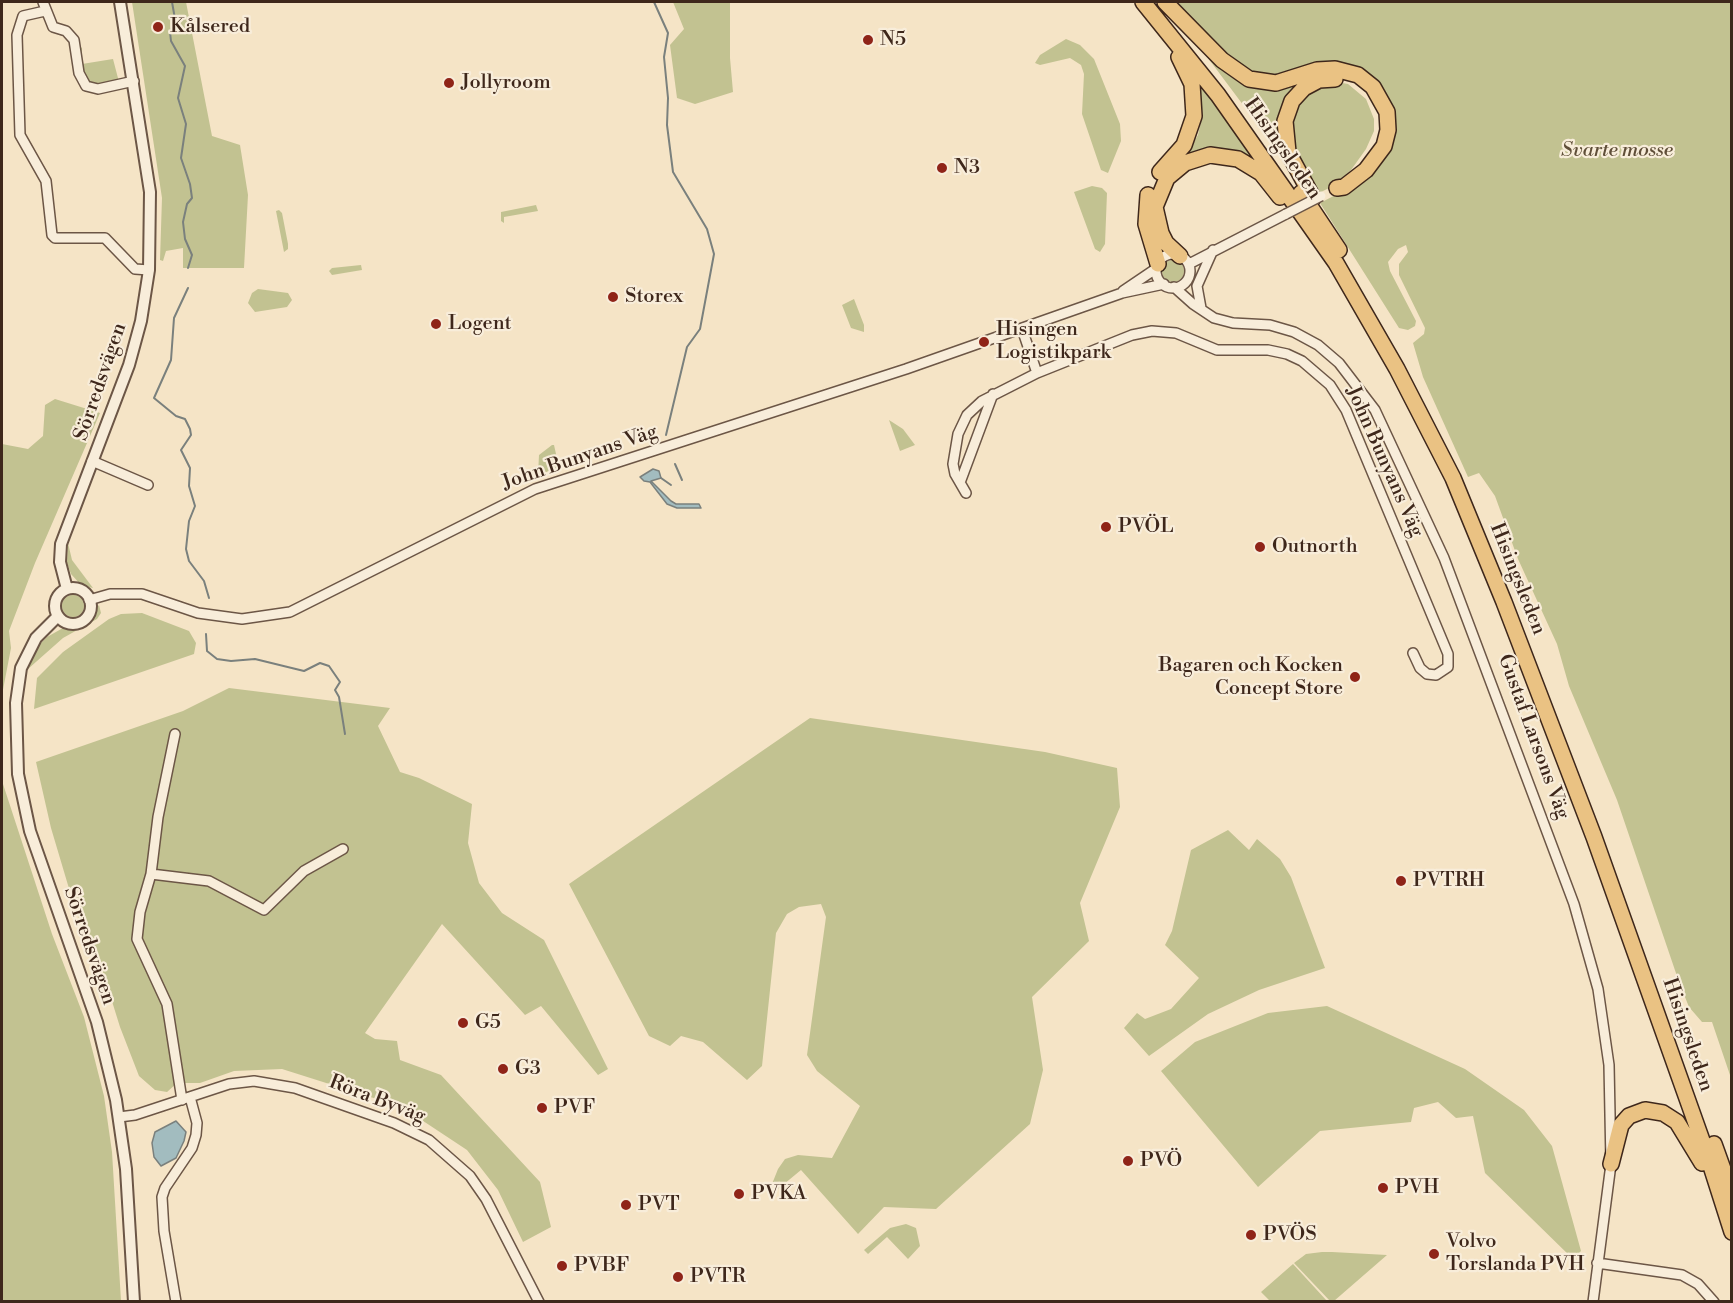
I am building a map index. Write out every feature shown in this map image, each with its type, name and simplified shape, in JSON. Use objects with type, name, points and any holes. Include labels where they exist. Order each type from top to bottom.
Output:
[{"type":"highway","points":[[1165,2],[1224,62],[1249,79],[1276,83],[1317,70],[1335,69],[1358,75],[1373,87],[1387,112],[1388,130],[1384,146],[1366,170],[1344,187],[1337,188]]},
{"type":"highway","points":[[1150,4],[1150,19],[1185,68],[1194,101],[1192,126],[1186,141],[1157,177],[1146,202],[1147,230],[1157,266]]},
{"type":"highway","name":"Hisingsleden","points":[[1150,4],[1231,95],[1325,228],[1406,363],[1457,465],[1487,532],[1594,810],[1731,1194]]},
{"type":"highway","name":"Hisingsleden","points":[[1150,4],[1253,142],[1345,278],[1418,408],[1474,527],[1598,847],[1703,1143],[1731,1232]]},
{"type":"highway","points":[[1325,228],[1322,213],[1294,166],[1284,130],[1287,113],[1298,94],[1312,83],[1328,79],[1346,81],[1360,88],[1371,101],[1377,118],[1377,134],[1370,152],[1337,188]]},
{"type":"highway","points":[[1186,265],[1166,243],[1156,220],[1155,207],[1159,193],[1167,178],[1185,163],[1200,157],[1223,155],[1238,159],[1261,173],[1306,229],[1334,272],[1345,278]]},
{"type":"highway","points":[[1611,1164],[1618,1132],[1626,1119],[1641,1111],[1658,1112],[1671,1117],[1681,1126],[1708,1176],[1715,1183]]},
{"type":"street","name":"Sörredsvägen","points":[[120,2],[150,192],[148,270],[141,321],[129,365],[60,549],[60,562],[67,590],[56,600],[58,616],[36,638],[21,668],[16,703],[18,774],[36,850],[97,1022],[119,1118],[126,1169],[134,1302]]},
{"type":"street","points":[[134,81],[98,89],[86,86],[79,73],[75,40],[66,31],[53,27],[44,6],[23,16],[17,35],[20,135],[46,181],[52,235],[55,238],[105,238],[135,269],[148,270]]},
{"type":"street","points":[[1186,265],[1337,188]]},
{"type":"street","points":[[1201,308],[1198,280],[1213,250]]},
{"type":"street","points":[[1167,255],[1186,265],[1184,284],[1169,286],[1157,275],[1157,266],[1167,255]]},
{"type":"street","points":[[1186,265],[1190,285],[1201,308]]},
{"type":"street","name":"John Bunyans Väg","points":[[1122,293],[1157,266]]},
{"type":"street","name":"John Bunyans Väg","points":[[89,600],[110,594],[142,594],[198,613],[242,619],[290,612],[535,489],[740,424],[1122,293],[1169,286]]},
{"type":"street","name":"Gustaf Larsons Väg","points":[[1169,286],[1221,320],[1270,325],[1294,332],[1331,356],[1350,376],[1375,410],[1411,482],[1486,662],[1588,948],[1598,989],[1607,1047],[1611,1164],[1593,1302]]},
{"type":"street","points":[[1022,329],[1037,373]]},
{"type":"street","name":"John Bunyans Väg","points":[[966,493],[961,480],[955,474],[953,464],[958,434],[967,415],[976,405],[993,394],[1037,373],[1132,335],[1152,331],[1176,333],[1199,345],[1223,351],[1277,351],[1308,366],[1336,392],[1346,410],[1443,643],[1449,663],[1441,673],[1431,676],[1420,668],[1413,653]]},
{"type":"street","points":[[961,480],[993,394]]},
{"type":"street","points":[[92,461],[148,485]]},
{"type":"street","points":[[58,616],[68,623],[81,622],[89,613],[89,600],[81,590],[67,590]]},
{"type":"street","points":[[175,734],[158,817],[151,874],[137,925],[137,939],[167,1004],[186,1099],[197,1123],[192,1148],[165,1188],[162,1197],[164,1231],[176,1302]]},
{"type":"street","points":[[151,874],[208,880],[264,910],[304,871],[343,849]]},
{"type":"street","name":"Röra Byväg","points":[[119,1118],[242,1082],[275,1083],[295,1088],[394,1123],[429,1140],[459,1165],[479,1188],[539,1302]]},
{"type":"street","points":[[1597,1263],[1682,1275],[1698,1284],[1714,1302]]},
{"type":"green space","points":[[132,2],[186,2],[212,136],[240,145],[248,195],[244,268],[183,268],[183,248],[166,251],[163,261],[160,260],[162,198]]},
{"type":"green space","points":[[673,2],[730,2],[730,58],[733,92],[695,104],[677,98],[670,45],[684,29]]},
{"type":"green space","name":"Svarte mosse","points":[[1170,2],[1731,2],[1731,1078],[1712,1022],[1702,1022],[1689,1007],[1617,800],[1569,686],[1557,644],[1518,559],[1495,496],[1479,473],[1468,477],[1423,377],[1413,343],[1424,334],[1425,328],[1399,275],[1399,264],[1408,252],[1406,245],[1398,249],[1388,262],[1390,271],[1416,321],[1415,326],[1408,330],[1399,328],[1320,203],[1353,186],[1393,132],[1367,74],[1279,78],[1241,71]]},
{"type":"green space","points":[[1066,39],[1080,45],[1094,59],[1120,124],[1121,141],[1108,173],[1101,170],[1082,114],[1084,74],[1081,65],[1070,58],[1040,65],[1035,63],[1040,55]]},
{"type":"green space","points":[[1196,42],[1242,80],[1315,74],[1292,95],[1288,165]]},
{"type":"green space","points":[[79,46],[82,48],[82,64],[113,59],[119,82],[101,87],[84,80]]},
{"type":"green space","points":[[1192,71],[1233,123],[1259,168],[1186,155],[1198,135],[1202,117],[1200,90]]},
{"type":"green space","points":[[1337,82],[1348,84],[1366,99],[1374,119],[1374,131],[1366,149],[1351,170],[1333,186],[1313,196],[1291,149],[1292,107],[1307,90]]},
{"type":"green space","points":[[1092,186],[1102,188],[1107,193],[1105,244],[1100,252],[1095,249],[1074,192]]},
{"type":"green space","points":[[536,205],[538,211],[504,217],[504,223],[501,221],[501,212]]},
{"type":"green space","points":[[279,210],[282,213],[288,244],[288,249],[284,252],[276,211]]},
{"type":"green space","points":[[1173,260],[1181,263],[1184,271],[1181,279],[1173,282],[1165,279],[1162,271],[1165,263]]},
{"type":"green space","points":[[361,265],[362,270],[332,275],[329,271],[332,268]]},
{"type":"green space","points":[[258,289],[288,293],[292,300],[287,307],[255,312],[248,303],[252,293]]},
{"type":"green space","points":[[854,299],[864,325],[864,332],[851,328],[842,305]]},
{"type":"green space","points":[[55,399],[100,413],[35,563],[9,631],[11,648],[2,695],[2,444],[28,449],[43,436],[45,405]]},
{"type":"green space","points":[[889,420],[903,429],[915,445],[900,451]]},
{"type":"green space","points":[[554,445],[558,463],[577,461],[538,475],[539,455]]},
{"type":"green space","points":[[68,543],[72,560],[93,588],[81,585],[71,574],[67,563]]},
{"type":"green space","points":[[69,595],[77,595],[84,602],[84,610],[77,617],[69,617],[62,610],[62,602]]},
{"type":"green space","points":[[99,605],[101,613],[97,619],[63,638],[28,669],[37,647],[47,637],[63,628],[82,626]]},
{"type":"green space","points":[[142,613],[189,631],[196,643],[194,654],[34,709],[37,678],[63,652],[109,619],[121,614]]},
{"type":"green space","points":[[229,688],[390,708],[378,726],[400,772],[419,778],[472,804],[468,843],[479,883],[502,913],[544,940],[608,1069],[598,1075],[541,1006],[525,1015],[442,924],[365,1033],[375,1039],[397,1041],[400,1060],[441,1075],[540,1182],[551,1227],[523,1242],[498,1190],[467,1150],[402,1107],[282,1069],[234,1071],[200,1083],[177,1083],[167,1092],[155,1090],[139,1076],[120,1027],[101,966],[76,912],[51,828],[36,762],[183,711]]},
{"type":"green space","points":[[810,718],[1045,752],[1117,768],[1120,807],[1080,903],[1089,941],[1032,997],[1043,1070],[1030,1124],[936,1209],[884,1207],[858,1234],[801,1170],[778,1189],[772,1184],[785,1159],[798,1155],[832,1158],[860,1106],[817,1071],[807,1055],[826,917],[821,904],[799,907],[787,914],[776,933],[762,1066],[747,1080],[703,1042],[681,1036],[670,1046],[649,1036],[569,884]]},
{"type":"green space","points":[[2,755],[3,784],[52,934],[84,1017],[104,1096],[112,1152],[121,1301],[2,1301]]},
{"type":"green space","points":[[1228,830],[1249,850],[1257,839],[1280,859],[1291,877],[1325,968],[1259,990],[1208,1014],[1149,1056],[1124,1028],[1137,1013],[1145,1019],[1171,1009],[1199,978],[1165,945],[1172,931],[1191,850]]},
{"type":"green space","points":[[1327,1006],[1465,1069],[1524,1110],[1552,1146],[1581,1251],[1573,1259],[1485,1173],[1473,1116],[1456,1118],[1438,1102],[1414,1108],[1411,1122],[1320,1131],[1258,1187],[1161,1071],[1195,1042],[1268,1013]]},
{"type":"green space","points":[[906,1224],[916,1228],[920,1246],[908,1259],[887,1237],[868,1254],[864,1250],[890,1228]]},
{"type":"green space","points":[[1322,1252],[1387,1255],[1334,1301],[1330,1301],[1294,1263],[1306,1254]]},
{"type":"green space","points":[[1293,1264],[1327,1301],[1270,1301],[1261,1292]]},
{"type":"water","points":[[653,469],[659,471],[661,478],[651,481],[671,501],[676,504],[699,504],[701,508],[677,508],[667,504],[650,482],[640,477]]},
{"type":"water","points":[[176,1121],[186,1132],[184,1141],[176,1158],[161,1166],[154,1157],[152,1143],[155,1132]]},
{"type":"waterway","points":[[172,2],[175,19],[170,32],[171,41],[185,66],[178,98],[186,124],[181,158],[192,198],[187,204],[183,222],[185,239],[192,255],[188,268]]},
{"type":"waterway","points":[[654,2],[668,33],[664,57],[668,98],[667,125],[673,172],[707,229],[714,254],[700,329],[687,347],[666,435]]},
{"type":"waterway","points":[[188,288],[174,318],[171,360],[154,398],[176,416],[185,419],[190,429],[191,435],[181,450],[190,468],[189,486],[195,506],[189,521],[186,549],[189,561],[204,581],[209,598]]},
{"type":"waterway","points":[[675,464],[682,480]]},
{"type":"waterway","points":[[661,478],[671,485]]},
{"type":"waterway","points":[[206,634],[207,651],[217,659],[231,661],[255,659],[304,671],[320,663],[329,666],[340,682],[335,690],[339,697],[345,734]]},
{"type":"place","name":"Kålsered","points":[[158,27]]},
{"type":"place","name":"N5","points":[[868,40]]},
{"type":"place","name":"Jollyroom","points":[[449,83]]},
{"type":"place","name":"N3","points":[[942,168]]},
{"type":"place","name":"Storex","points":[[613,297]]},
{"type":"place","name":"Logent","points":[[436,324]]},
{"type":"place","name":"Hisingen Logistikpark","points":[[984,342]]},
{"type":"place","name":"PVÖL","points":[[1106,527]]},
{"type":"place","name":"Outnorth","points":[[1260,547]]},
{"type":"place","name":"Bagaren och Kocken Concept Store","points":[[1355,677]]},
{"type":"place","name":"PVTRH","points":[[1401,881]]},
{"type":"place","name":"G5","points":[[463,1023]]},
{"type":"place","name":"G3","points":[[503,1069]]},
{"type":"place","name":"PVF","points":[[542,1108]]},
{"type":"place","name":"PVÖ","points":[[1128,1161]]},
{"type":"place","name":"PVH","points":[[1383,1188]]},
{"type":"place","name":"PVKA","points":[[739,1194]]},
{"type":"place","name":"PVT","points":[[626,1205]]},
{"type":"place","name":"PVÖS","points":[[1251,1235]]},
{"type":"place","name":"Volvo Torslanda PVH","points":[[1434,1254]]},
{"type":"place","name":"PVBF","points":[[562,1266]]},
{"type":"place","name":"PVTR","points":[[678,1277]]}]
